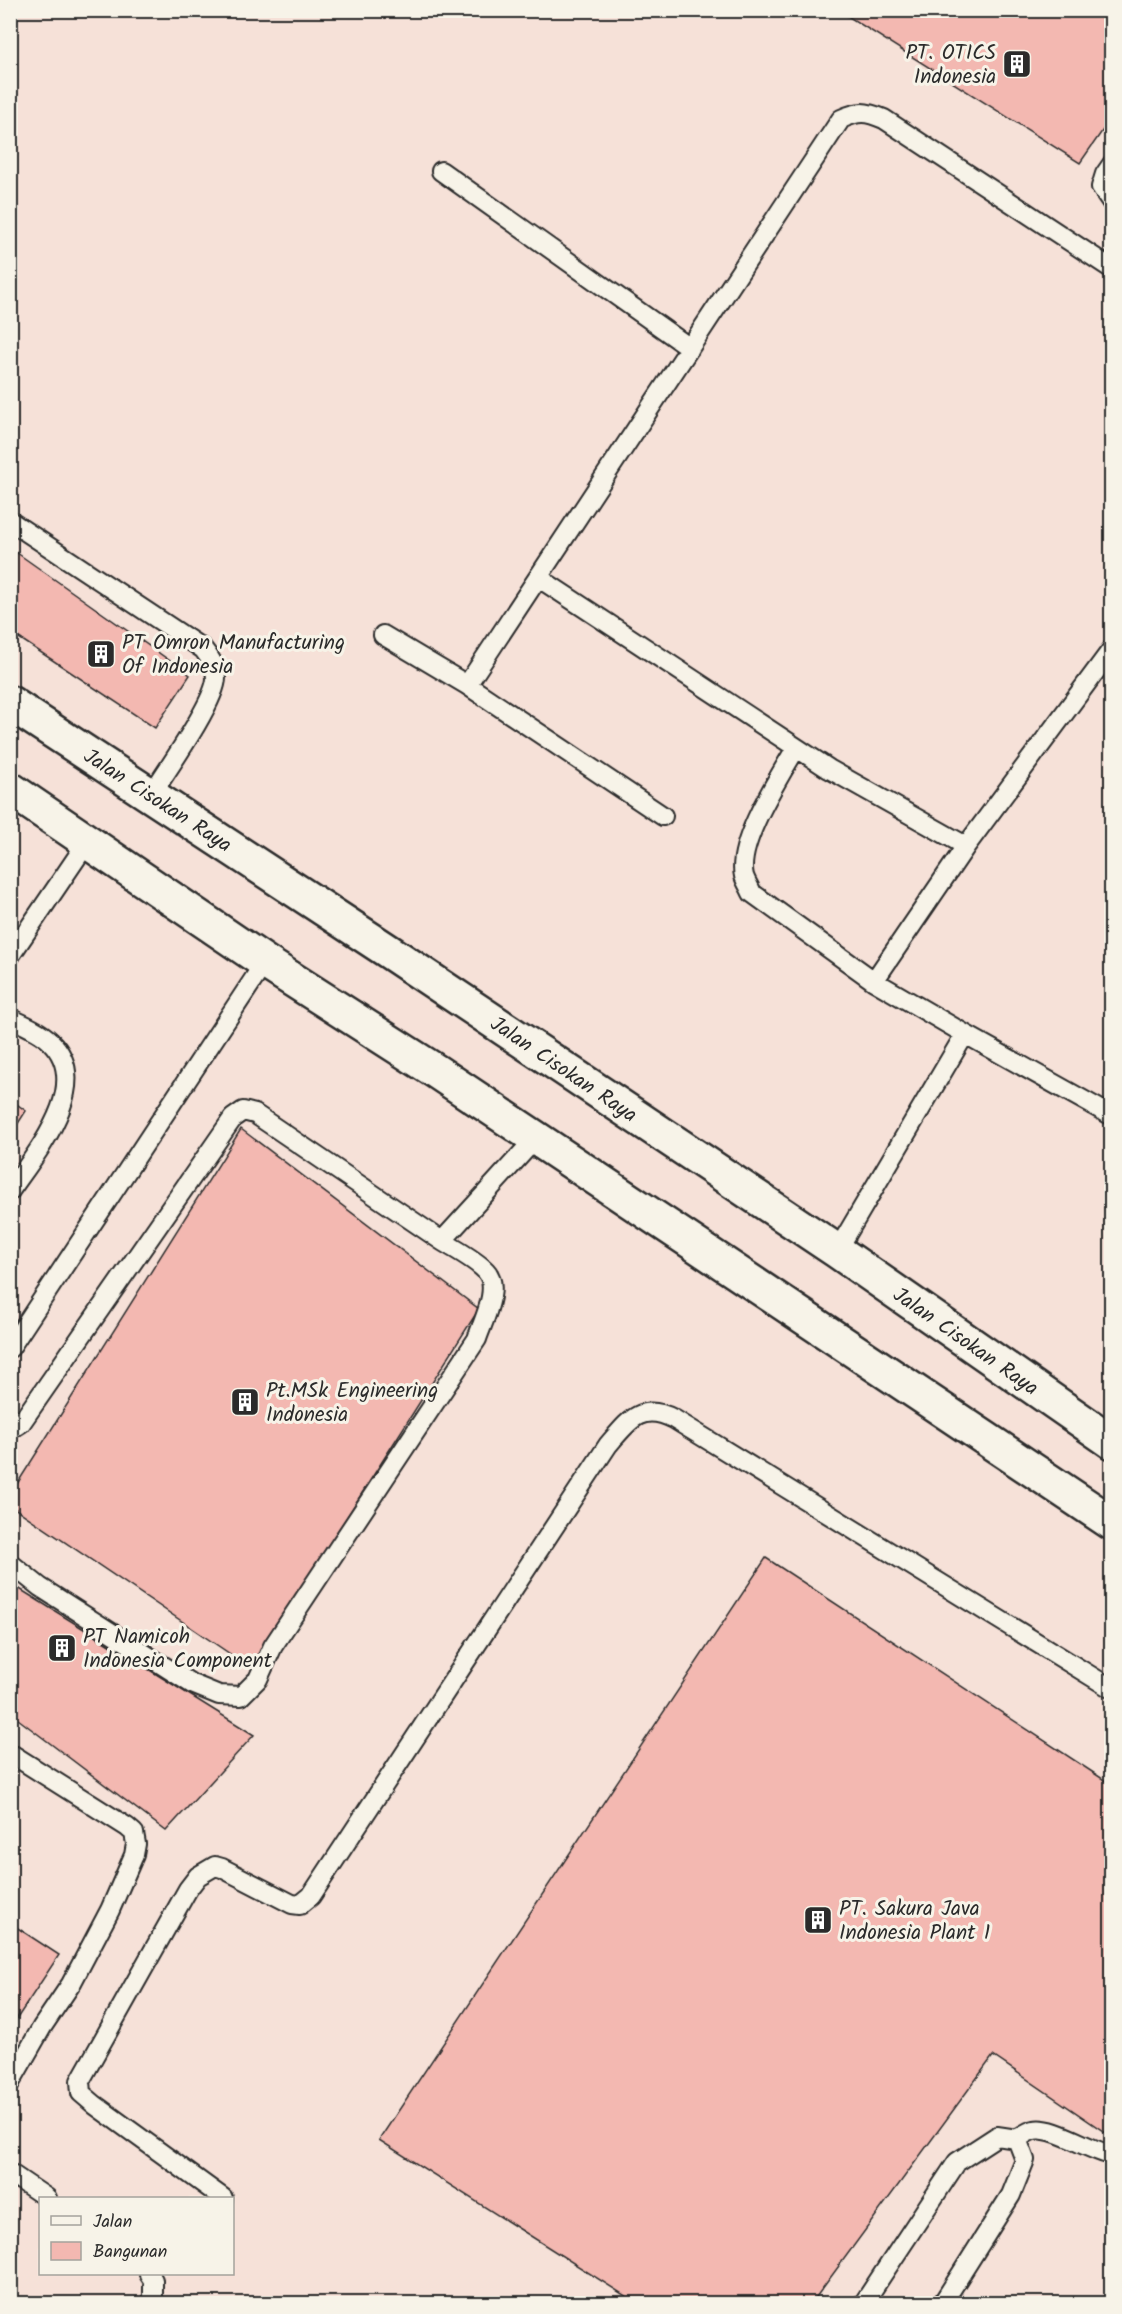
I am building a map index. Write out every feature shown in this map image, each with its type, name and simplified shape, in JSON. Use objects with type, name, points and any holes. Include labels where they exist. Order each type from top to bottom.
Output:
[{"type":"street","name":"Jalan Cisokan Raya","points":[[10,703],[837,1251],[1112,1442]]},
{"type":"street","points":[[10,789],[266,962],[536,1138],[1112,1523]]},
{"type":"lane","points":[[467,685],[841,119],[855,112],[868,112],[884,119],[1112,269]]},
{"type":"lane","points":[[1112,164],[1105,174],[1101,188],[1112,203]]},
{"type":"lane","points":[[441,171],[690,348]]},
{"type":"lane","points":[[10,521],[203,649],[213,662],[217,679],[205,709],[151,795]]},
{"type":"lane","points":[[539,578],[829,769],[966,846]]},
{"type":"lane","points":[[383,634],[467,685],[663,816]]},
{"type":"lane","points":[[874,981],[966,846],[1112,649]]},
{"type":"lane","points":[[796,748],[759,812],[746,851],[744,875],[752,894],[874,981],[1112,1116]]},
{"type":"lane","points":[[10,956],[88,841]]},
{"type":"lane","points":[[10,1348],[266,962]]},
{"type":"lane","points":[[10,1018],[50,1040],[64,1060],[67,1082],[56,1124],[10,1191]]},
{"type":"lane","points":[[837,1251],[965,1034]]},
{"type":"lane","points":[[10,1430],[21,1423],[233,1118],[243,1112],[255,1114],[486,1271],[492,1284],[491,1295],[477,1339],[273,1646],[258,1679],[241,1696],[219,1695],[192,1684],[40,1587],[10,1563]]},
{"type":"lane","points":[[442,1241],[536,1138]]},
{"type":"lane","points":[[221,2197],[81,2093],[80,2081],[188,1889],[198,1876],[215,1866],[255,1882],[292,1904],[300,1905],[311,1896],[608,1445],[632,1417],[651,1411],[674,1419],[1112,1689]]},
{"type":"lane","points":[[10,1753],[127,1827],[134,1833],[136,1844],[134,1855],[110,1910],[71,1984],[42,2026],[10,2083]]},
{"type":"lane","points":[[863,2304],[957,2162],[997,2136],[1017,2139],[1033,2130],[1044,2131],[1112,2155]]},
{"type":"lane","points":[[942,2304],[1011,2195],[1025,2160],[1017,2139]]},
{"type":"lane","points":[[10,2173],[44,2197]]},
{"type":"lane","points":[[150,2275],[153,2280],[153,2304]]},
{"type":"shaded area","points":[[11,11],[1111,11],[1111,2303],[11,2304]]},
{"type":"building","name":"PT. OTICS Indonesia","points":[[838,10],[1112,10],[1112,117],[1080,163]]},
{"type":"building","name":"PT Omron Manufacturing Of Indonesia","points":[[10,548],[190,675],[155,728],[10,632]]},
{"type":"building","points":[[10,1099],[26,1111],[10,1136]]},
{"type":"building","name":"Pt.MSk Engineering Indonesia","points":[[241,1129],[479,1309],[251,1668],[10,1505],[10,1495]]},
{"type":"building","name":"PT. Sakura Java Indonesia Plant 1","points":[[766,1558],[1112,1785],[1112,2137],[993,2056],[811,2304],[638,2304],[379,2140]]},
{"type":"building","name":"PT Namicoh Indonesia Component","points":[[10,1583],[254,1735],[166,1831],[10,1713]]},
{"type":"building","points":[[10,1923],[59,1955],[10,2029]]},
{"type":"place","name":"PT. OTICS Indonesia","points":[[1017,64]]},
{"type":"place","name":"PT Omron Manufacturing Of Indonesia","points":[[101,654]]},
{"type":"place","name":"Pt.MSk Engineering Indonesia","points":[[245,1402]]},
{"type":"place","name":"PT Namicoh Indonesia Component","points":[[62,1648]]},
{"type":"place","name":"PT. Sakura Java Indonesia Plant 1","points":[[818,1920]]}]
